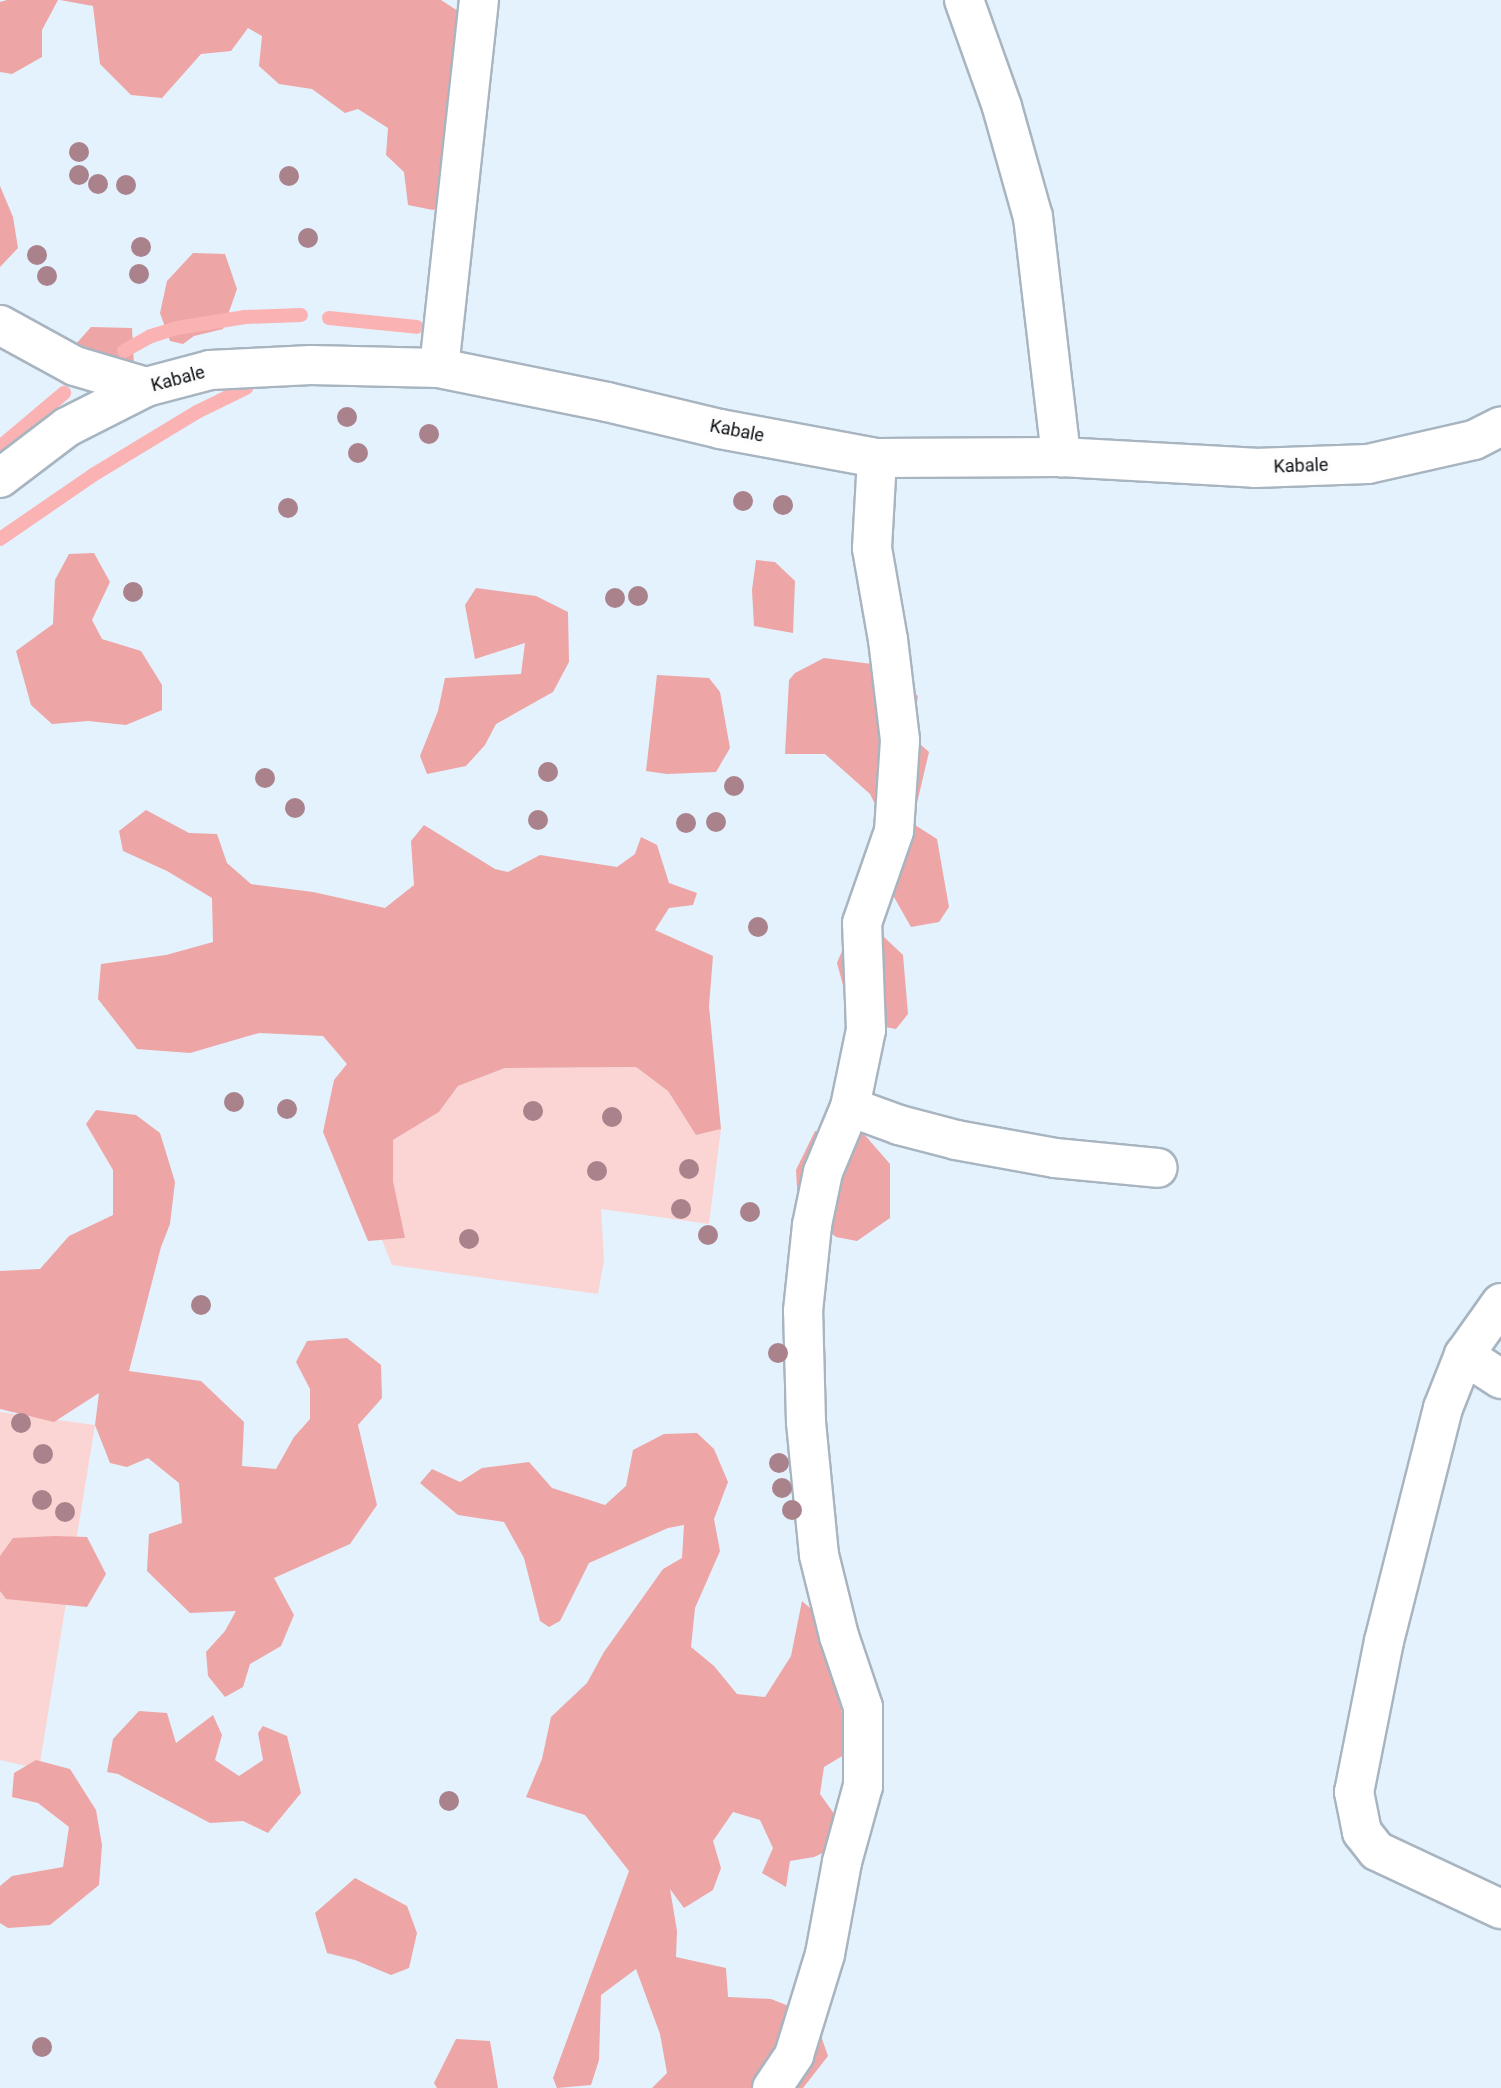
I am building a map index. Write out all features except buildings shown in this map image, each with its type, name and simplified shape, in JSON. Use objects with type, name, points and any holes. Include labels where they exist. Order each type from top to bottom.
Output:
[{"type":"street","points":[[439,368],[479,0]]},
{"type":"street","points":[[964,0],[1002,107],[1033,217],[1061,457]]},
{"type":"street","points":[[0,325],[75,366],[146,387]]},
{"type":"street","name":"Kabale","points":[[0,478],[67,427],[146,387],[210,370],[311,365],[439,368],[607,402],[720,429],[877,458],[1061,457],[1255,468],[1368,464],[1474,440],[1501,426]]},
{"type":"street","points":[[772,2088],[794,2054],[825,1954],[842,1862],[863,1786],[863,1707],[839,1636],[819,1555],[806,1422],[803,1311],[812,1225],[823,1172],[850,1107],[866,1030],[862,923],[894,831],[900,740],[888,640],[872,548],[877,458]]},
{"type":"street","points":[[850,1107],[899,1125],[957,1140],[1055,1158],[1158,1168]]},
{"type":"street","points":[[1501,1303],[1464,1355],[1439,1421],[1384,1641],[1354,1792],[1362,1832],[1377,1851],[1501,1909]]},
{"type":"street","points":[[1464,1355],[1501,1379]]},
{"type":"shaded area","points":[[58,0],[42,30],[42,57],[12,74],[0,72],[0,2]]},
{"type":"shaded area","points":[[60,0],[441,0],[461,13],[452,202],[433,210],[408,205],[404,172],[386,155],[388,128],[358,109],[345,113],[312,89],[279,84],[259,66],[262,36],[248,28],[231,51],[201,54],[162,98],[131,95],[100,64],[93,6]]},
{"type":"shaded area","points":[[0,186],[13,217],[18,248],[0,267]]},
{"type":"shaded area","points":[[193,253],[225,254],[237,289],[223,329],[194,336],[183,344],[170,341],[160,313],[167,281]]},
{"type":"shaded area","points":[[91,327],[132,328],[134,365],[100,382],[76,344]]},
{"type":"shaded area","points":[[94,553],[110,582],[92,620],[102,639],[141,651],[162,685],[162,710],[126,725],[88,721],[52,724],[31,705],[16,651],[53,624],[55,580],[69,554]]},
{"type":"shaded area","points":[[756,560],[775,562],[795,581],[793,633],[754,626],[752,590]]},
{"type":"shaded area","points":[[476,588],[536,596],[568,612],[569,662],[553,692],[496,724],[485,745],[466,766],[427,774],[420,756],[438,711],[445,678],[521,674],[525,643],[475,659],[465,605]]},
{"type":"shaded area","points":[[824,658],[880,665],[918,696],[911,736],[929,752],[917,803],[909,812],[915,825],[937,839],[949,907],[939,922],[911,927],[874,862],[877,808],[870,794],[825,754],[785,754],[789,680],[795,673]]},
{"type":"shaded area","points":[[657,675],[709,678],[720,692],[730,748],[716,772],[667,774],[646,771]]},
{"type":"shaded area","points":[[146,810],[189,833],[217,834],[227,863],[251,884],[313,892],[385,908],[414,885],[411,841],[424,825],[495,869],[508,872],[540,855],[617,867],[635,854],[641,837],[657,845],[669,883],[697,893],[693,905],[669,908],[655,930],[713,956],[709,1006],[721,1129],[696,1135],[668,1091],[636,1067],[505,1068],[458,1086],[439,1112],[393,1140],[393,1181],[405,1238],[368,1241],[323,1132],[334,1080],[347,1064],[323,1036],[259,1033],[190,1053],[137,1049],[98,999],[101,964],[166,955],[213,942],[212,898],[167,871],[123,851],[119,831]]},
{"type":"shaded area","points":[[849,934],[884,937],[903,955],[908,1014],[896,1029],[880,1026],[848,1004],[837,963]]},
{"type":"shaded area","points":[[636,1067],[668,1091],[696,1135],[721,1129],[709,1224],[601,1209],[604,1260],[598,1294],[392,1265],[382,1240],[404,1238],[393,1181],[393,1140],[439,1112],[458,1086],[505,1068]]},
{"type":"shaded area","points":[[96,1110],[136,1115],[160,1133],[175,1182],[170,1224],[161,1247],[129,1371],[201,1381],[244,1422],[242,1466],[276,1469],[294,1437],[310,1419],[310,1389],[296,1362],[307,1341],[347,1338],[381,1365],[382,1398],[358,1425],[377,1505],[350,1544],[274,1578],[294,1615],[281,1646],[250,1664],[243,1687],[225,1697],[208,1676],[206,1652],[225,1631],[236,1611],[190,1613],[147,1571],[149,1534],[182,1523],[179,1483],[148,1458],[127,1467],[110,1463],[95,1425],[99,1393],[54,1422],[0,1409],[0,1271],[40,1269],[69,1236],[113,1215],[113,1170],[86,1124]]},
{"type":"shaded area","points":[[815,1131],[863,1133],[890,1164],[890,1218],[857,1241],[836,1237],[798,1205],[796,1170]]},
{"type":"shaded area","points":[[0,1412],[95,1425],[39,1769],[0,1760]]},
{"type":"shaded area","points":[[697,1433],[714,1449],[728,1482],[714,1519],[720,1551],[695,1608],[691,1647],[714,1666],[737,1694],[765,1697],[791,1656],[802,1601],[825,1621],[849,1752],[824,1767],[820,1794],[835,1815],[836,1847],[814,1857],[790,1861],[786,1887],[762,1873],[773,1848],[760,1820],[733,1812],[713,1841],[721,1868],[713,1890],[684,1908],[670,1889],[677,1931],[676,1957],[726,1968],[728,1997],[771,1999],[814,2016],[828,2056],[803,2088],[652,2088],[667,2073],[660,2034],[636,1969],[601,1995],[599,2060],[591,2085],[557,2088],[553,2078],[629,1871],[585,1815],[526,1797],[542,1759],[551,1717],[587,1683],[604,1652],[663,1569],[682,1558],[684,1525],[668,1528],[589,1563],[560,1621],[549,1627],[540,1621],[524,1558],[504,1522],[458,1515],[420,1483],[432,1469],[460,1482],[482,1468],[529,1462],[552,1488],[605,1505],[626,1486],[633,1450],[664,1434]]},
{"type":"shaded area","points":[[87,1537],[106,1574],[87,1607],[6,1599],[0,1591],[0,1556],[13,1538]]},
{"type":"shaded area","points":[[139,1711],[167,1713],[176,1743],[213,1715],[222,1735],[215,1760],[239,1776],[263,1760],[258,1733],[263,1726],[287,1736],[301,1793],[268,1833],[243,1821],[210,1823],[118,1774],[107,1772],[113,1739]]},
{"type":"shaded area","points":[[36,1760],[70,1769],[96,1810],[102,1845],[99,1885],[50,1925],[8,1928],[0,1923],[0,1886],[12,1876],[63,1867],[69,1827],[38,1803],[12,1797],[14,1773]]},
{"type":"shaded area","points":[[355,1878],[407,1906],[417,1933],[409,1968],[391,1975],[355,1960],[327,1953],[315,1913]]},
{"type":"shaded area","points":[[456,2039],[490,2041],[498,2088],[437,2088],[434,2083]]},
{"type":"waterway","points":[[124,351],[151,336],[177,328],[245,317],[301,315]]},
{"type":"waterway","points":[[329,318],[417,327]]},
{"type":"waterway","points":[[0,539],[93,475],[197,412],[246,388]]},
{"type":"waterway","points":[[0,447],[64,393]]}]
